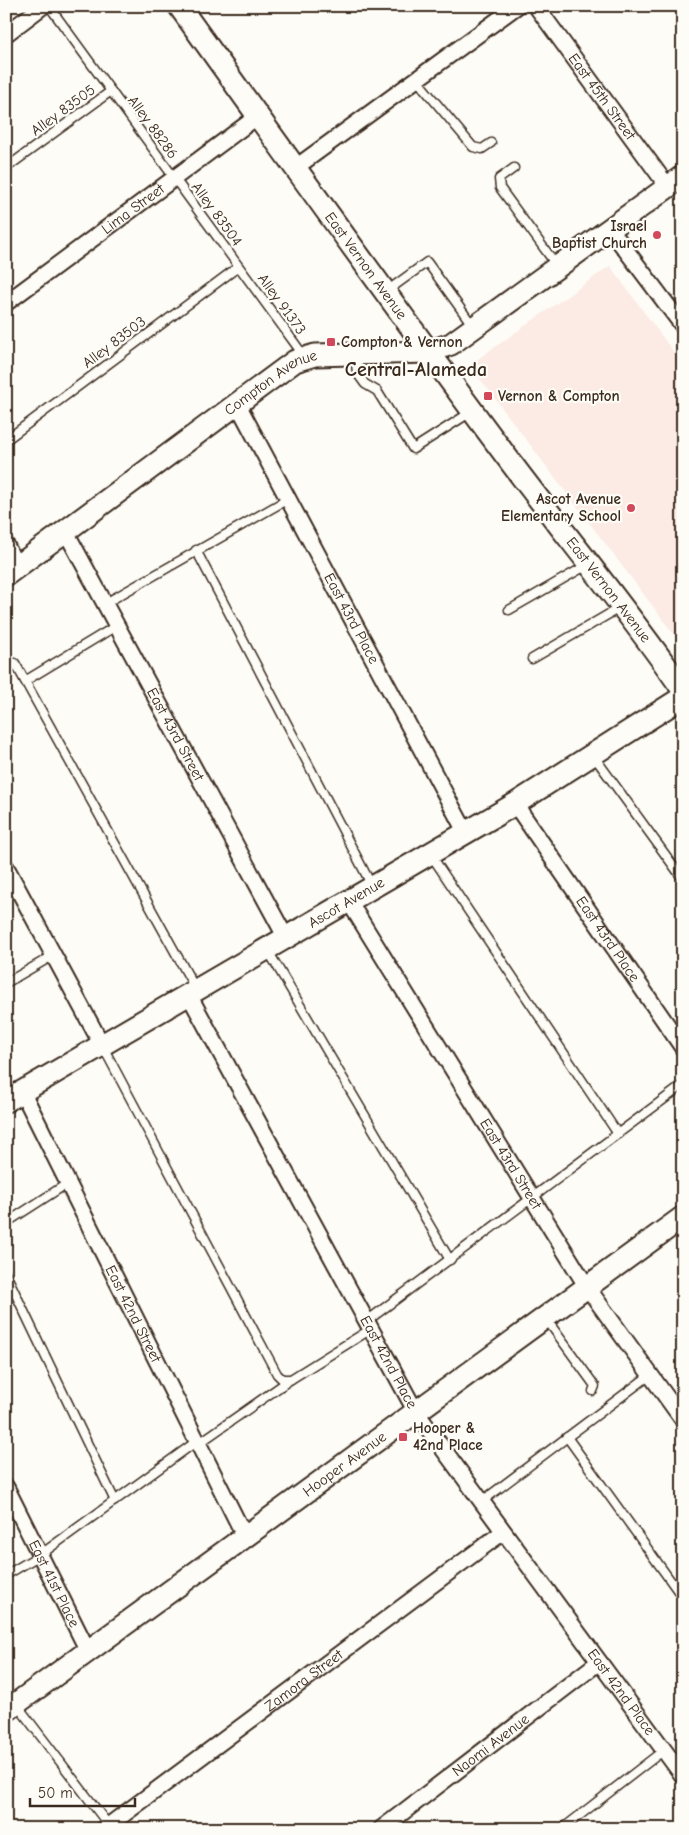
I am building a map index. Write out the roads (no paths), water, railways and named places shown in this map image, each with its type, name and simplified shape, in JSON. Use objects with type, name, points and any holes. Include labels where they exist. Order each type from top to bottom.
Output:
[{"type":"street","points":[[6,34],[43,6]]},
{"type":"street","name":"East Vernon Avenue","points":[[179,6],[428,352],[623,606],[683,690]]},
{"type":"street","points":[[295,168],[517,6]]},
{"type":"street","name":"East 45th Street","points":[[536,6],[675,182]]},
{"type":"street","name":"Lima Street","points":[[6,302],[258,116]]},
{"type":"street","name":"Compton Avenue","points":[[12,571],[287,366],[304,357],[428,352],[451,344],[675,182]]},
{"type":"street","points":[[610,229],[680,319]]},
{"type":"street","name":"East 43rd Place","points":[[237,403],[466,833]]},
{"type":"street","name":"East 43rd Street","points":[[66,532],[285,936]]},
{"type":"street","points":[[6,545],[12,571]]},
{"type":"street","name":"Ascot Avenue","points":[[14,1096],[285,936],[515,804],[683,697]]},
{"type":"street","name":"East 43rd Place","points":[[515,804],[683,1048]]},
{"type":"street","points":[[6,867],[102,1045]]},
{"type":"street","name":"East 43rd Street","points":[[348,900],[587,1287],[683,1420]]},
{"type":"street","name":"East 42nd Place","points":[[192,992],[416,1412],[683,1776]]},
{"type":"street","name":"East 42nd Street","points":[[14,1096],[68,1183],[245,1537]]},
{"type":"street","name":"Hooper Avenue","points":[[11,1707],[683,1217]]},
{"type":"street","name":"East 41st Place","points":[[6,1487],[88,1651]]},
{"type":"street","name":"Zamora Street","points":[[108,1828],[503,1532]]},
{"type":"street","name":"Naomi Avenue","points":[[381,1829],[599,1662]]},
{"type":"lane","name":"Alley 88286","points":[[49,6],[173,178]]},
{"type":"lane","points":[[416,79],[473,147],[482,149],[491,143]]},
{"type":"lane","name":"Alley 83505","points":[[6,168],[111,91]]},
{"type":"lane","points":[[514,168],[499,179],[500,188],[559,267]]},
{"type":"lane","name":"Alley 83504","points":[[173,178],[238,267]]},
{"type":"lane","points":[[386,292],[427,262],[475,328]]},
{"type":"lane","name":"Alley 91373","points":[[238,267],[304,357]]},
{"type":"lane","name":"Alley 83503","points":[[6,440],[238,267]]},
{"type":"lane","points":[[355,355],[357,373],[365,384],[377,392],[413,448],[473,411]]},
{"type":"lane","points":[[104,604],[288,499]]},
{"type":"lane","points":[[196,550],[372,886]]},
{"type":"lane","points":[[509,610],[590,563]]},
{"type":"lane","points":[[532,659],[623,606]]},
{"type":"lane","points":[[25,681],[116,626]]},
{"type":"lane","points":[[15,663],[192,992]]},
{"type":"lane","points":[[593,755],[683,878]]},
{"type":"lane","points":[[430,853],[618,1134]]},
{"type":"lane","points":[[266,948],[450,1260]]},
{"type":"lane","points":[[6,983],[54,955]]},
{"type":"lane","points":[[102,1045],[277,1374],[282,1379],[291,1379]]},
{"type":"lane","points":[[6,1576],[40,1555],[369,1325],[450,1260],[683,1084]]},
{"type":"lane","points":[[6,1223],[68,1183]]},
{"type":"lane","points":[[6,1274],[115,1501]]},
{"type":"lane","points":[[545,1318],[595,1386],[592,1392]]},
{"type":"lane","points":[[481,1502],[650,1375]]},
{"type":"lane","points":[[567,1437],[683,1598]]},
{"type":"lane","points":[[11,1707],[108,1828]]},
{"type":"lane","points":[[562,1829],[664,1750]]},
{"type":"place","name":"Israel Baptist Church","points":[[657,235]]},
{"type":"place","name":"Compton & Vernon","points":[[331,342]]},
{"type":"place","name":"Vernon & Compton","points":[[488,396]]},
{"type":"place","name":"Ascot Avenue Elementary School","points":[[631,508]]},
{"type":"place","name":"Hooper & 42nd Place","points":[[403,1437]]},
{"type":"district","name":"Central-Alameda","points":[[416,369]]}]
